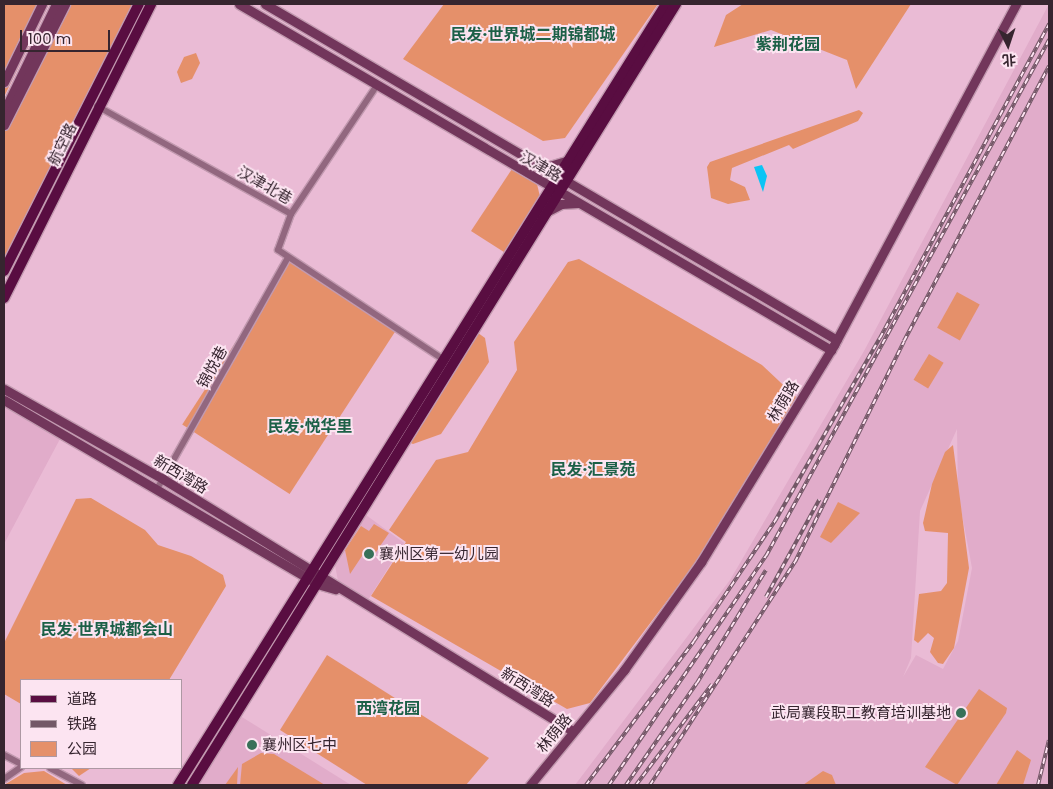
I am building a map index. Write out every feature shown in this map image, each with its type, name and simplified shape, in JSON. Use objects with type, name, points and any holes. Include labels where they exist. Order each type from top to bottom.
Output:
[{"type":"main road","name":"航空路","points":[[4,271],[137,4]]},
{"type":"main road","name":"航空路","points":[[4,298],[98,106],[151,4]]},
{"type":"main road","points":[[573,162],[666,4]]},
{"type":"main road","points":[[178,785],[315,577],[555,190],[676,4]]},
{"type":"main road","points":[[192,785],[444,360],[545,206]]},
{"type":"street","points":[[4,82],[42,4]]},
{"type":"street","points":[[4,110],[56,4]]},
{"type":"street","points":[[4,125],[65,4]]},
{"type":"street","name":"汉津路","points":[[239,4],[830,350]]},
{"type":"street","name":"汉津路","points":[[265,4],[836,340]]},
{"type":"street","name":"林荫路","points":[[530,785],[572,731],[624,670],[701,562],[836,340],[1016,4]]},
{"type":"street","points":[[292,214],[377,85]]},
{"type":"street","name":"汉津北巷","points":[[98,106],[292,214],[278,250],[288,257]]},
{"type":"street","points":[[543,168],[573,162],[576,180],[583,191]]},
{"type":"street","points":[[538,180],[545,206],[578,203]]},
{"type":"street","points":[[288,257],[444,360]]},
{"type":"street","name":"锦悦巷","points":[[157,489],[288,257]]},
{"type":"street","name":"新西湾路","points":[[4,389],[163,479],[315,577]]},
{"type":"street","name":"新西湾路","points":[[4,400],[157,489],[340,591],[572,731]]},
{"type":"street","points":[[4,755],[20,764]]},
{"type":"street","points":[[4,779],[20,766]]},
{"type":"street","points":[[52,769],[82,785]]},
{"type":"shaded area","points":[[1049,4],[1049,785],[575,785],[730,580],[864,351]],"holes":[[[957,429],[958,493],[972,568],[958,641],[943,669],[916,655],[903,677],[911,658],[920,511]]]},
{"type":"shaded area","points":[[4,389],[68,424],[4,544]]},
{"type":"shaded area","name":"襄州区第一幼儿园","points":[[366,515],[404,543],[368,600],[338,581],[335,565]]},
{"type":"shaded area","name":"襄州区七中","points":[[237,714],[351,785],[192,785]]},
{"type":"green space","points":[[4,4],[49,4],[4,97]]},
{"type":"green space","points":[[65,4],[135,4],[4,272],[4,125]]},
{"type":"green space","points":[[444,4],[658,4],[565,138],[543,141],[403,59]]},
{"type":"green space","points":[[743,4],[911,4],[856,89],[847,60],[771,30],[714,47],[726,15]]},
{"type":"green space","points":[[196,53],[200,63],[192,79],[181,83],[177,72],[184,57]]},
{"type":"green space","points":[[859,110],[863,113],[858,121],[793,149],[789,145],[732,168],[730,180],[745,187],[750,200],[728,204],[711,198],[707,167],[710,162]]},
{"type":"green space","points":[[512,169],[537,184],[541,201],[507,254],[471,231]]},
{"type":"green space","points":[[579,259],[762,365],[796,397],[703,553],[590,703],[567,709],[371,596],[406,542],[389,530],[436,460],[468,452],[517,370],[514,342],[568,262]]},
{"type":"green space","points":[[289,260],[396,330],[290,494],[182,424]]},
{"type":"green space","points":[[957,292],[980,305],[960,340],[937,328]]},
{"type":"green space","points":[[474,330],[485,338],[489,362],[441,434],[413,444],[406,441]]},
{"type":"green space","points":[[929,354],[944,363],[928,388],[914,380]]},
{"type":"green space","points":[[953,445],[969,568],[954,648],[943,664],[938,663],[930,652],[934,638],[928,633],[918,643],[914,640],[919,594],[941,591],[947,583],[948,533],[925,531],[923,523],[932,484],[945,452]]},
{"type":"green space","points":[[91,498],[145,530],[158,545],[191,556],[223,575],[226,586],[170,679],[20,679],[20,703],[4,694],[4,643],[76,499]]},
{"type":"green space","points":[[838,502],[860,513],[831,543],[820,537]]},
{"type":"green space","points":[[374,524],[389,533],[372,558],[364,553],[350,574],[345,550],[361,526],[369,531]]},
{"type":"green space","points":[[327,655],[489,758],[466,785],[367,785],[280,730]]},
{"type":"green space","points":[[979,689],[1007,708],[1006,713],[957,785],[925,767]]},
{"type":"green space","points":[[1017,750],[1031,760],[1023,785],[996,785]]},
{"type":"green space","points":[[261,753],[274,754],[325,785],[240,785],[242,764]]},
{"type":"green space","points":[[238,767],[237,785],[225,785]]},
{"type":"green space","points":[[72,769],[90,769],[79,776]]},
{"type":"green space","points":[[44,771],[67,785],[4,785],[24,773]]},
{"type":"green space","points":[[823,771],[832,775],[836,785],[803,785]]},
{"type":"water","points":[[762,165],[767,176],[763,192],[754,167]]},
{"type":"railway","points":[[586,785],[694,641],[775,521],[880,338],[1049,24]]},
{"type":"railway","points":[[609,785],[766,556],[1049,40]]},
{"type":"railway","points":[[650,785],[795,562],[904,341],[1049,66]]},
{"type":"railway","points":[[766,597],[819,500]]},
{"type":"railway","points":[[626,785],[697,683],[766,570]]},
{"type":"railway","points":[[636,785],[712,684]]},
{"type":"railway","points":[[1038,785],[1049,740]]},
{"type":"place","name":"襄州区第一幼儿园","points":[[369,554]]},
{"type":"place","name":"武局襄段职工教育培训基地","points":[[961,713]]},
{"type":"place","name":"襄州区七中","points":[[252,745]]},
{"type":"district","name":"民发·世界城二期锦都城","points":[[533,35]]},
{"type":"district","name":"紫荆花园","points":[[788,45]]},
{"type":"district","name":"民发·悦华里","points":[[310,427]]},
{"type":"district","name":"民发·汇景苑","points":[[593,470]]},
{"type":"district","name":"民发·世界城都会山","points":[[107,630]]},
{"type":"district","name":"西湾花园","points":[[388,709]]}]
